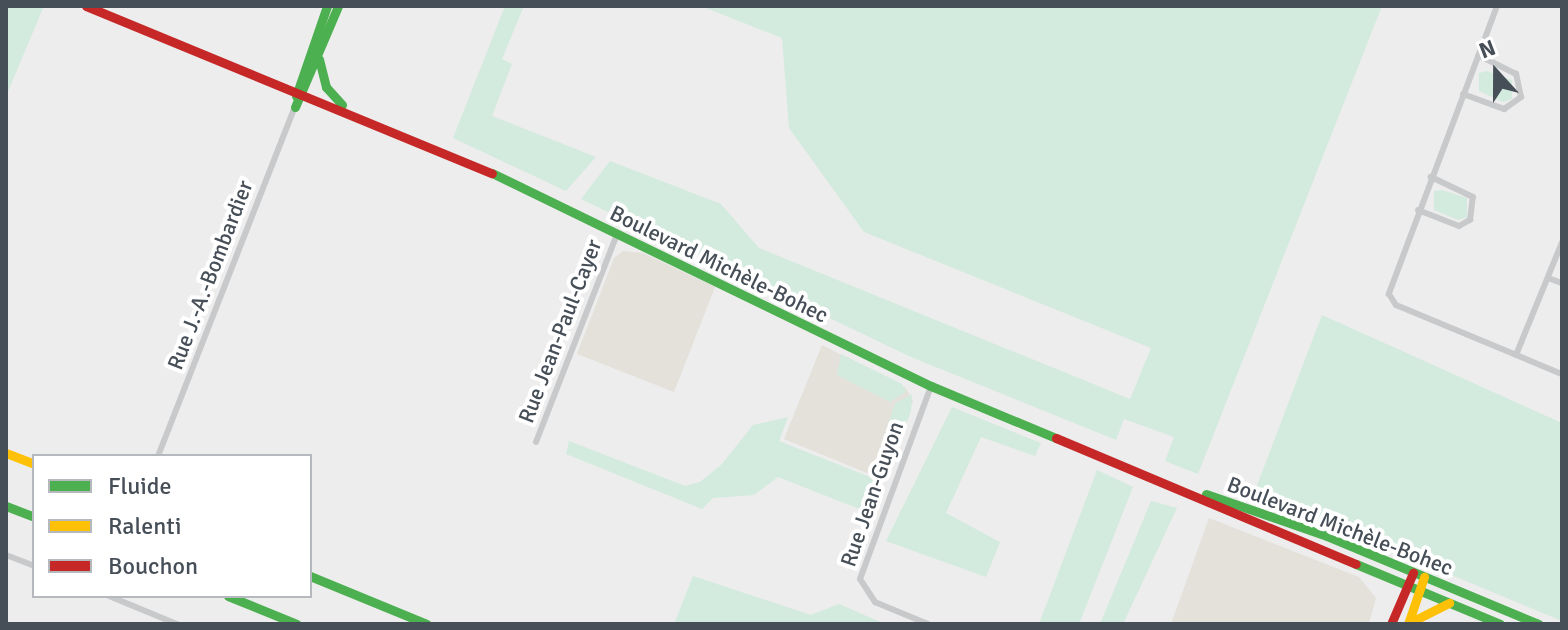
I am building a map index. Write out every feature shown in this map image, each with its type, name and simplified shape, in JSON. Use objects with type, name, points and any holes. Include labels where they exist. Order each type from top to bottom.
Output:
[{"type":"main road","name":"Boulevard Michèle-Bohec","points":[[86,6],[438,147],[931,386],[1500,624]]},
{"type":"main road","name":"Rue J.-A.-Bombardier","points":[[295,107],[327,6]]},
{"type":"main road","name":"Rue J.-A.-Bombardier","points":[[300,92],[319,55],[338,6]]},
{"type":"main road","points":[[319,55],[326,87],[347,110]]},
{"type":"main road","points":[[6,453],[32,463]]},
{"type":"main road","name":"Boulevard Michèle-Bohec","points":[[1127,466],[1327,536],[1538,624]]},
{"type":"main road","points":[[6,506],[32,516]]},
{"type":"main road","points":[[1408,623],[1413,573]]},
{"type":"main road","points":[[312,577],[427,624]]},
{"type":"main road","points":[[1391,624],[1413,588],[1424,577]]},
{"type":"main road","points":[[233,598],[297,624]]},
{"type":"main road","points":[[1408,623],[1449,603]]},
{"type":"street","points":[[1497,6],[1390,285],[1396,305],[1562,374]]},
{"type":"street","points":[[1463,94],[1504,109],[1521,97],[1516,74],[1478,55]]},
{"type":"street","name":"Rue J.-A.-Bombardier","points":[[159,454],[295,107]]},
{"type":"street","points":[[1418,210],[1459,226],[1470,220],[1473,197],[1431,177]]},
{"type":"street","name":"Rue Jean-Paul-Cayer","points":[[536,442],[617,234]]},
{"type":"street","points":[[1516,355],[1562,242]]},
{"type":"street","points":[[1548,278],[1562,283]]},
{"type":"street","name":"Rue Jean-Guyon","points":[[928,624],[875,602],[860,579],[931,386]]},
{"type":"street","points":[[6,555],[32,565]]},
{"type":"street","points":[[114,598],[177,624]]},
{"type":"shaded area","points":[[623,251],[643,253],[715,287],[674,392],[577,354],[614,258]]},
{"type":"shaded area","points":[[822,345],[906,388],[913,401],[884,480],[784,439]]},
{"type":"shaded area","points":[[1209,518],[1359,577],[1376,598],[1369,624],[1171,624]]},
{"type":"green space","points":[[6,6],[44,6],[6,96]]},
{"type":"green space","points":[[505,6],[524,6],[502,59],[512,64],[492,116],[596,157],[566,191],[453,138]]},
{"type":"green space","points":[[701,6],[1382,6],[1198,474],[1165,461],[1174,437],[1124,419],[1116,440],[911,357],[581,199],[610,161],[721,204],[759,248],[1130,399],[1151,348],[864,232],[789,128],[782,38]]},
{"type":"green space","points":[[1487,71],[1512,80],[1512,99],[1503,102],[1479,91],[1479,73]]},
{"type":"green space","points":[[1442,190],[1467,198],[1467,217],[1458,220],[1434,210],[1434,191]]},
{"type":"green space","points":[[1322,315],[1562,423],[1562,621],[1254,493]]},
{"type":"green space","points":[[841,354],[902,384],[906,392],[890,402],[837,375]]},
{"type":"green space","points":[[912,394],[911,411],[891,464],[883,466],[876,463],[895,403]]},
{"type":"green space","points":[[952,407],[1041,443],[1035,456],[981,437],[946,513],[1000,542],[986,577],[886,541]]},
{"type":"green space","points":[[788,417],[779,441],[875,479],[862,510],[778,477],[754,495],[713,498],[702,509],[566,454],[569,441],[685,486],[700,482],[722,464],[753,425]]},
{"type":"green space","points":[[1097,470],[1133,487],[1079,624],[1039,624]]},
{"type":"green space","points":[[1151,501],[1177,508],[1123,624],[1100,624]]},
{"type":"green space","points":[[693,576],[811,615],[839,604],[885,624],[674,624]]},
{"type":"traffic: fast","points":[[296,96],[327,6]]},
{"type":"traffic: fast","points":[[295,107],[338,6]]},
{"type":"traffic: fast","points":[[319,59],[326,87],[342,105]]},
{"type":"traffic: fast","points":[[492,173],[931,386],[1056,438]]},
{"type":"traffic: fast","points":[[1206,494],[1327,536],[1538,624]]},
{"type":"traffic: fast","points":[[6,506],[32,516]]},
{"type":"traffic: fast","points":[[1356,564],[1500,624]]},
{"type":"traffic: fast","points":[[312,577],[427,624]]},
{"type":"traffic: fast","points":[[233,598],[297,624]]},
{"type":"traffic: slow","points":[[6,453],[32,463]]},
{"type":"traffic: slow","points":[[1408,624],[1424,577]]},
{"type":"traffic: slow","points":[[1409,623],[1449,603]]},
{"type":"traffic: jam","points":[[86,6],[492,173]]},
{"type":"traffic: jam","points":[[1056,438],[1356,564]]},
{"type":"traffic: jam","points":[[1391,624],[1413,573]]}]
